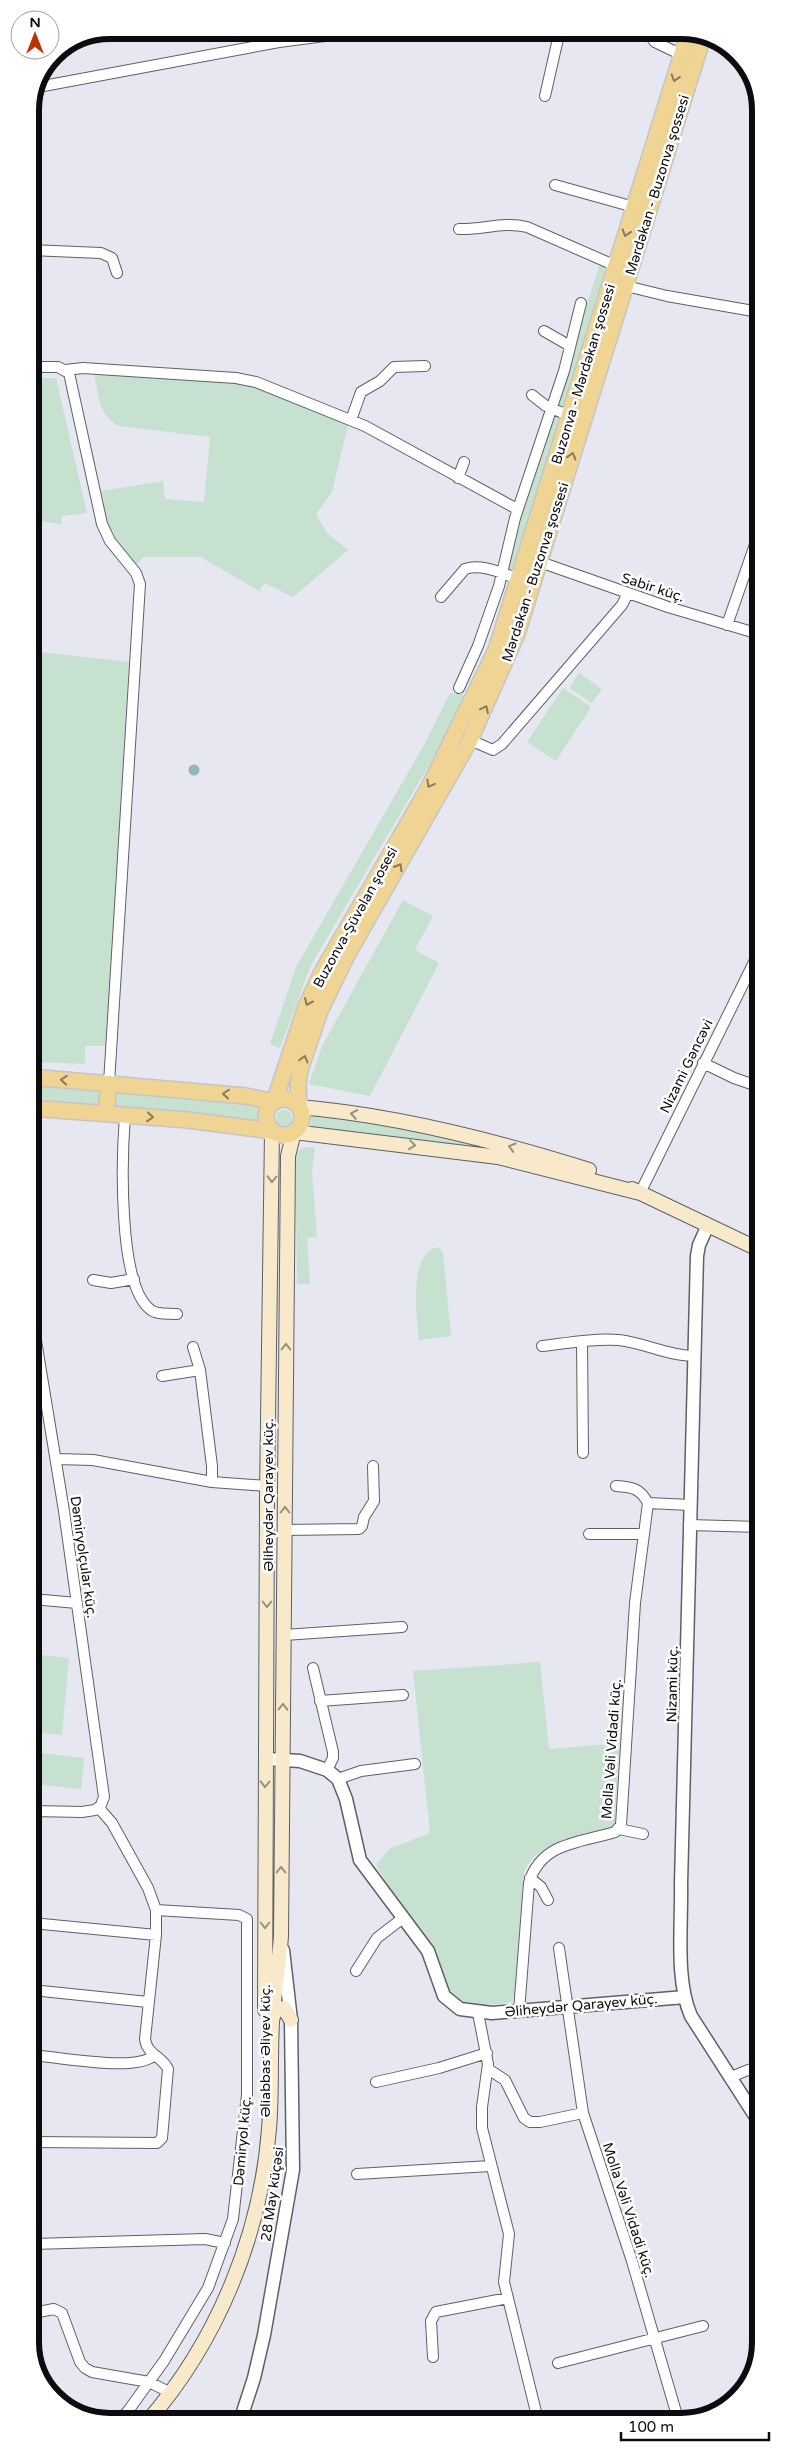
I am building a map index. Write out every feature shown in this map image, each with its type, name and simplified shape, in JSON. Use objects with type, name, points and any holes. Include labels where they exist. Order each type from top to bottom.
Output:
[{"type":"main road","name":"Buzonva - Mərdəkan şossesi","points":[[453,740],[496,650],[687,39]]},
{"type":"main road","name":"Mərdəkan - Buzonva şossesi","points":[[299,1107],[298,1086],[300,1070],[320,1011],[346,957],[470,740],[509,654],[540,562],[701,42]]},
{"type":"main road","name":"Buzonva-Şüvəlan şosesi","points":[[274,1102],[306,1006],[323,970],[429,787],[453,740]]},
{"type":"main road","points":[[39,1078],[246,1096],[274,1102],[290,1100],[299,1107],[376,1118],[486,1140],[605,1175],[752,1246]]},
{"type":"main road","points":[[106,1113],[109,1083]]},
{"type":"main road","points":[[272,1130],[266,1116],[274,1102]]},
{"type":"main road","points":[[294,1132],[298,1128],[302,1117],[299,1107]]},
{"type":"main road","points":[[39,1109],[106,1113],[272,1130],[283,1135],[294,1132],[498,1157],[640,1193]]},
{"type":"main road","name":"Əliheydər Qarayev küç.","points":[[265,1859],[267,1486],[272,1130]]},
{"type":"main road","name":"Əliheydər Qarayev küç.","points":[[281,1936],[288,1152],[294,1132]]},
{"type":"main road","points":[[270,1317],[286,1317]]},
{"type":"main road","points":[[267,1641],[270,1647],[276,1648],[284,1638]]},
{"type":"main road","points":[[265,1859],[281,1936]]},
{"type":"main road","name":"Əliabbas Əliyev küç.","points":[[147,2413],[166,2390],[195,2344],[227,2284],[242,2242],[258,2178],[264,2136],[266,2099],[265,1859]]},
{"type":"main road","name":"Dəmiryol küç.","points":[[154,2413],[200,2347],[232,2286],[244,2252],[258,2200],[267,2154],[272,2020],[281,1936]]},
{"type":"main road","points":[[272,2020],[276,2010],[281,2007],[286,2009],[291,2020]]},
{"type":"street","points":[[43,86],[244,48],[306,39]]},
{"type":"street","points":[[545,96],[558,39]]},
{"type":"street","points":[[652,39],[682,55]]},
{"type":"street","points":[[555,185],[634,207]]},
{"type":"street","points":[[459,229],[478,230],[514,224],[527,227],[616,266]]},
{"type":"street","points":[[39,250],[100,253],[112,258],[117,273]]},
{"type":"street","points":[[626,286],[668,296],[752,311]]},
{"type":"street","points":[[460,688],[478,646],[502,573],[517,509],[564,371],[581,303]]},
{"type":"street","points":[[544,331],[570,346]]},
{"type":"street","points":[[350,420],[361,392],[380,381],[394,367],[425,366]]},
{"type":"street","points":[[39,367],[58,367],[65,370],[88,368],[249,380],[379,433],[517,509]]},
{"type":"street","points":[[65,370],[72,379],[105,533],[114,549],[136,573],[140,584],[109,1083]]},
{"type":"street","points":[[532,395],[550,408],[570,416]]},
{"type":"street","points":[[458,478],[464,462]]},
{"type":"street","points":[[727,625],[752,553]]},
{"type":"street","name":"Sabir küç.","points":[[540,562],[628,593],[752,632]]},
{"type":"street","points":[[441,597],[466,569],[480,567],[519,579]]},
{"type":"street","points":[[470,740],[493,750],[502,744],[622,605],[628,593]]},
{"type":"street","name":"Nizami Gəncəvi","points":[[640,1193],[752,966]]},
{"type":"street","points":[[703,1063],[752,1084]]},
{"type":"street","points":[[126,1115],[122,1181],[126,1228],[134,1280],[148,1309],[154,1312],[177,1314]]},
{"type":"street","name":"Nizami küç.","points":[[708,1225],[698,1250],[694,1356],[681,1884],[685,1997],[691,2016],[752,2111]]},
{"type":"street","points":[[93,1280],[111,1283],[134,1280]]},
{"type":"street","points":[[542,1346],[582,1341],[620,1340],[673,1355],[694,1356]]},
{"type":"street","points":[[582,1341],[583,1453]]},
{"type":"street","points":[[193,1347],[200,1370],[212,1466],[212,1482]]},
{"type":"street","name":"Dəmiryolçular küç.","points":[[39,1369],[56,1459],[104,1792],[103,1802],[99,1808]]},
{"type":"street","points":[[162,1376],[200,1370]]},
{"type":"street","points":[[56,1459],[93,1460],[212,1482],[267,1486]]},
{"type":"street","points":[[284,1530],[359,1529],[374,1501],[373,1466]]},
{"type":"street","points":[[616,1486],[641,1491],[648,1503],[690,1505]]},
{"type":"street","name":"Molla Vəli Vidadi küç.","points":[[519,2011],[530,1878],[536,1865],[548,1853],[569,1844],[615,1832],[619,1829],[635,1603],[648,1503]]},
{"type":"street","points":[[689,1525],[752,1527]]},
{"type":"street","points":[[588,1534],[644,1534]]},
{"type":"street","points":[[39,1600],[76,1603]]},
{"type":"street","points":[[284,1638],[402,1628]]},
{"type":"street","points":[[313,1668],[333,1752],[333,1758],[327,1770]]},
{"type":"street","points":[[320,1701],[403,1695]]},
{"type":"street","points":[[266,1759],[282,1759]]},
{"type":"street","name":"Əliheydər Qarayev küç.","points":[[282,1759],[300,1761],[327,1770],[338,1780],[346,1799],[360,1860],[428,1951],[449,2002],[460,2009],[478,2013],[519,2011],[685,1997]]},
{"type":"street","points":[[338,1780],[361,1771],[415,1764]]},
{"type":"street","points":[[39,1811],[82,1812],[99,1808],[112,1823],[148,1888],[156,1910],[156,1935],[145,2039],[148,2050],[153,2056],[162,2061],[168,2069],[162,2138],[157,2143],[39,2142]]},
{"type":"street","points":[[619,1829],[643,1834]]},
{"type":"street","points":[[530,1878],[541,1887],[548,1900]]},
{"type":"street","name":"Dəmiryol küç.","points":[[124,2413],[164,2361],[208,2288],[225,2243],[235,2204],[247,2095],[248,1923],[244,1916],[238,1914],[156,1910]]},
{"type":"street","points":[[356,1971],[377,1938],[403,1918]]},
{"type":"street","points":[[39,1924],[156,1935]]},
{"type":"street","name":"28 May küçəsi","points":[[243,2413],[254,2378],[264,2334],[293,2176],[294,2134],[291,2020],[281,1936]]},
{"type":"street","name":"Molla Vəli Vidadi küç.","points":[[559,1948],[583,2113],[632,2261],[676,2413]]},
{"type":"street","points":[[39,1991],[148,2002]]},
{"type":"street","points":[[478,2013],[487,2053],[488,2069],[481,2115],[483,2139],[508,2234],[504,2274],[508,2298],[536,2413]]},
{"type":"street","points":[[376,2082],[439,2068],[487,2053]]},
{"type":"street","points":[[39,2056],[127,2064],[148,2060],[153,2056]]},
{"type":"street","points":[[488,2069],[505,2080],[524,2118],[530,2122],[536,2123],[583,2113]]},
{"type":"street","points":[[731,2077],[752,2071]]},
{"type":"street","points":[[358,2174],[490,2166]]},
{"type":"street","points":[[39,2244],[205,2239],[225,2243]]},
{"type":"street","points":[[433,2357],[431,2321],[436,2312],[508,2298]]},
{"type":"street","points":[[39,2312],[54,2309],[62,2313],[80,2362],[92,2372],[149,2382],[166,2390]]},
{"type":"street","points":[[558,2363],[703,2326]]},
{"type":"green space","points":[[600,263],[606,266],[563,409],[555,406]]},
{"type":"green space","points":[[94,373],[250,384],[348,425],[332,492],[316,514],[327,533],[348,550],[293,597],[265,583],[259,591],[201,557],[143,557],[136,566],[120,547],[111,532],[102,491],[163,481],[165,499],[204,502],[210,437],[119,426],[103,410],[98,396]]},
{"type":"green space","points":[[39,378],[56,378],[87,513],[62,516],[61,524],[39,521]]},
{"type":"green space","points":[[552,413],[560,418],[513,571],[506,568],[517,522]]},
{"type":"green space","points":[[39,652],[129,662],[107,1046],[85,1046],[85,1064],[39,1062]]},
{"type":"green space","points":[[579,673],[602,689],[592,703],[569,688]]},
{"type":"green space","points":[[563,688],[591,707],[556,761],[527,742]]},
{"type":"green space","points":[[450,693],[464,695],[441,745],[311,965],[280,1048],[270,1044],[296,967],[425,743]]},
{"type":"green space","points":[[403,900],[433,916],[415,950],[439,963],[370,1096],[309,1084],[322,1046]]},
{"type":"green space","points":[[39,1085],[101,1089],[99,1107],[39,1102]]},
{"type":"green space","points":[[116,1090],[260,1104],[261,1113],[259,1121],[115,1108]]},
{"type":"green space","points":[[284,1110],[290,1112],[292,1118],[290,1124],[284,1126],[278,1124],[276,1118],[278,1112]]},
{"type":"green space","points":[[313,1114],[482,1142],[483,1148],[312,1127],[310,1119]]},
{"type":"green space","points":[[304,1147],[315,1148],[312,1172],[317,1237],[307,1238],[310,1284],[297,1284],[295,1154]]},
{"type":"green space","points":[[439,1247],[443,1253],[451,1336],[419,1340],[416,1302],[418,1273],[422,1260],[429,1251]]},
{"type":"green space","points":[[39,1655],[69,1658],[62,1735],[39,1733]]},
{"type":"green space","points":[[540,1662],[549,1749],[619,1743],[615,1822],[613,1828],[609,1831],[572,1839],[549,1847],[530,1861],[524,1872],[515,1995],[512,2001],[491,2005],[458,2002],[453,2000],[376,1865],[389,1849],[430,1833],[413,1671]]},
{"type":"green space","points":[[39,1753],[84,1758],[81,1789],[39,1785]]},
{"type":"water","points":[[194,764],[200,770],[194,776],[188,770]]}]
